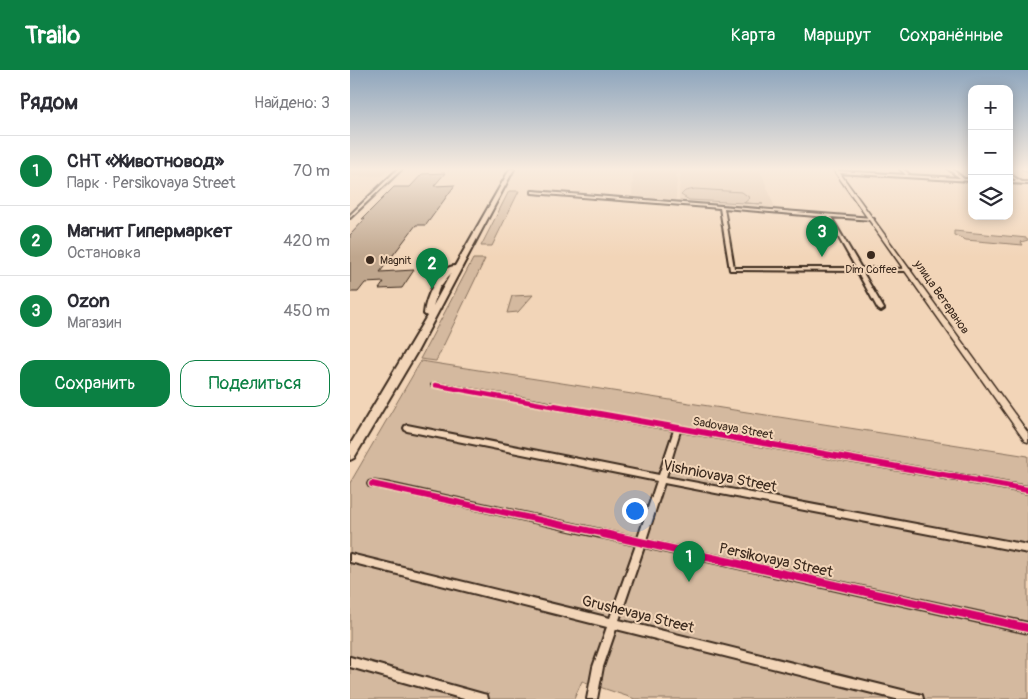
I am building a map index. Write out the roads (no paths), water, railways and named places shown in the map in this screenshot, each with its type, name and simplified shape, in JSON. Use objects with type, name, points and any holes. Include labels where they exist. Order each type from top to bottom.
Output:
[{"type":"highway","points":[[350,447],[428,314],[432,297],[438,284],[453,268],[492,198]]},
{"type":"highway","points":[[350,456],[413,350],[470,244],[474,242],[486,224],[496,198]]},
{"type":"street","points":[[350,217],[369,198]]},
{"type":"street","points":[[609,198],[872,219]]},
{"type":"street","name":"улица Ветеранов","points":[[857,198],[1028,439]]},
{"type":"street","name":"улица Ветеранов","points":[[858,198],[911,269],[1028,435]]},
{"type":"street","points":[[722,208],[732,269],[909,270]]},
{"type":"street","points":[[829,216],[881,309]]},
{"type":"street","name":"Sadovaya Street","points":[[435,385],[1028,490]]},
{"type":"street","name":"Vishniovaya Street","points":[[407,428],[1028,549]]},
{"type":"street","points":[[592,699],[598,667],[678,428]]},
{"type":"street","name":"Persikovaya Street","points":[[372,484],[1028,628]]},
{"type":"street","name":"Grushevaya Street","points":[[350,558],[918,699]]},
{"type":"street","points":[[350,662],[483,699]]},
{"type":"place","name":"Dim Coffee","points":[[871,255]]},
{"type":"place","name":"Ozon","points":[[822,257]]},
{"type":"place","name":"Magnit","points":[[370,260]]},
{"type":"place","name":"Магнит Гипермаркет","points":[[432,289]]},
{"type":"place","name":"СНТ «Животновод»","points":[[689,582]]}]
